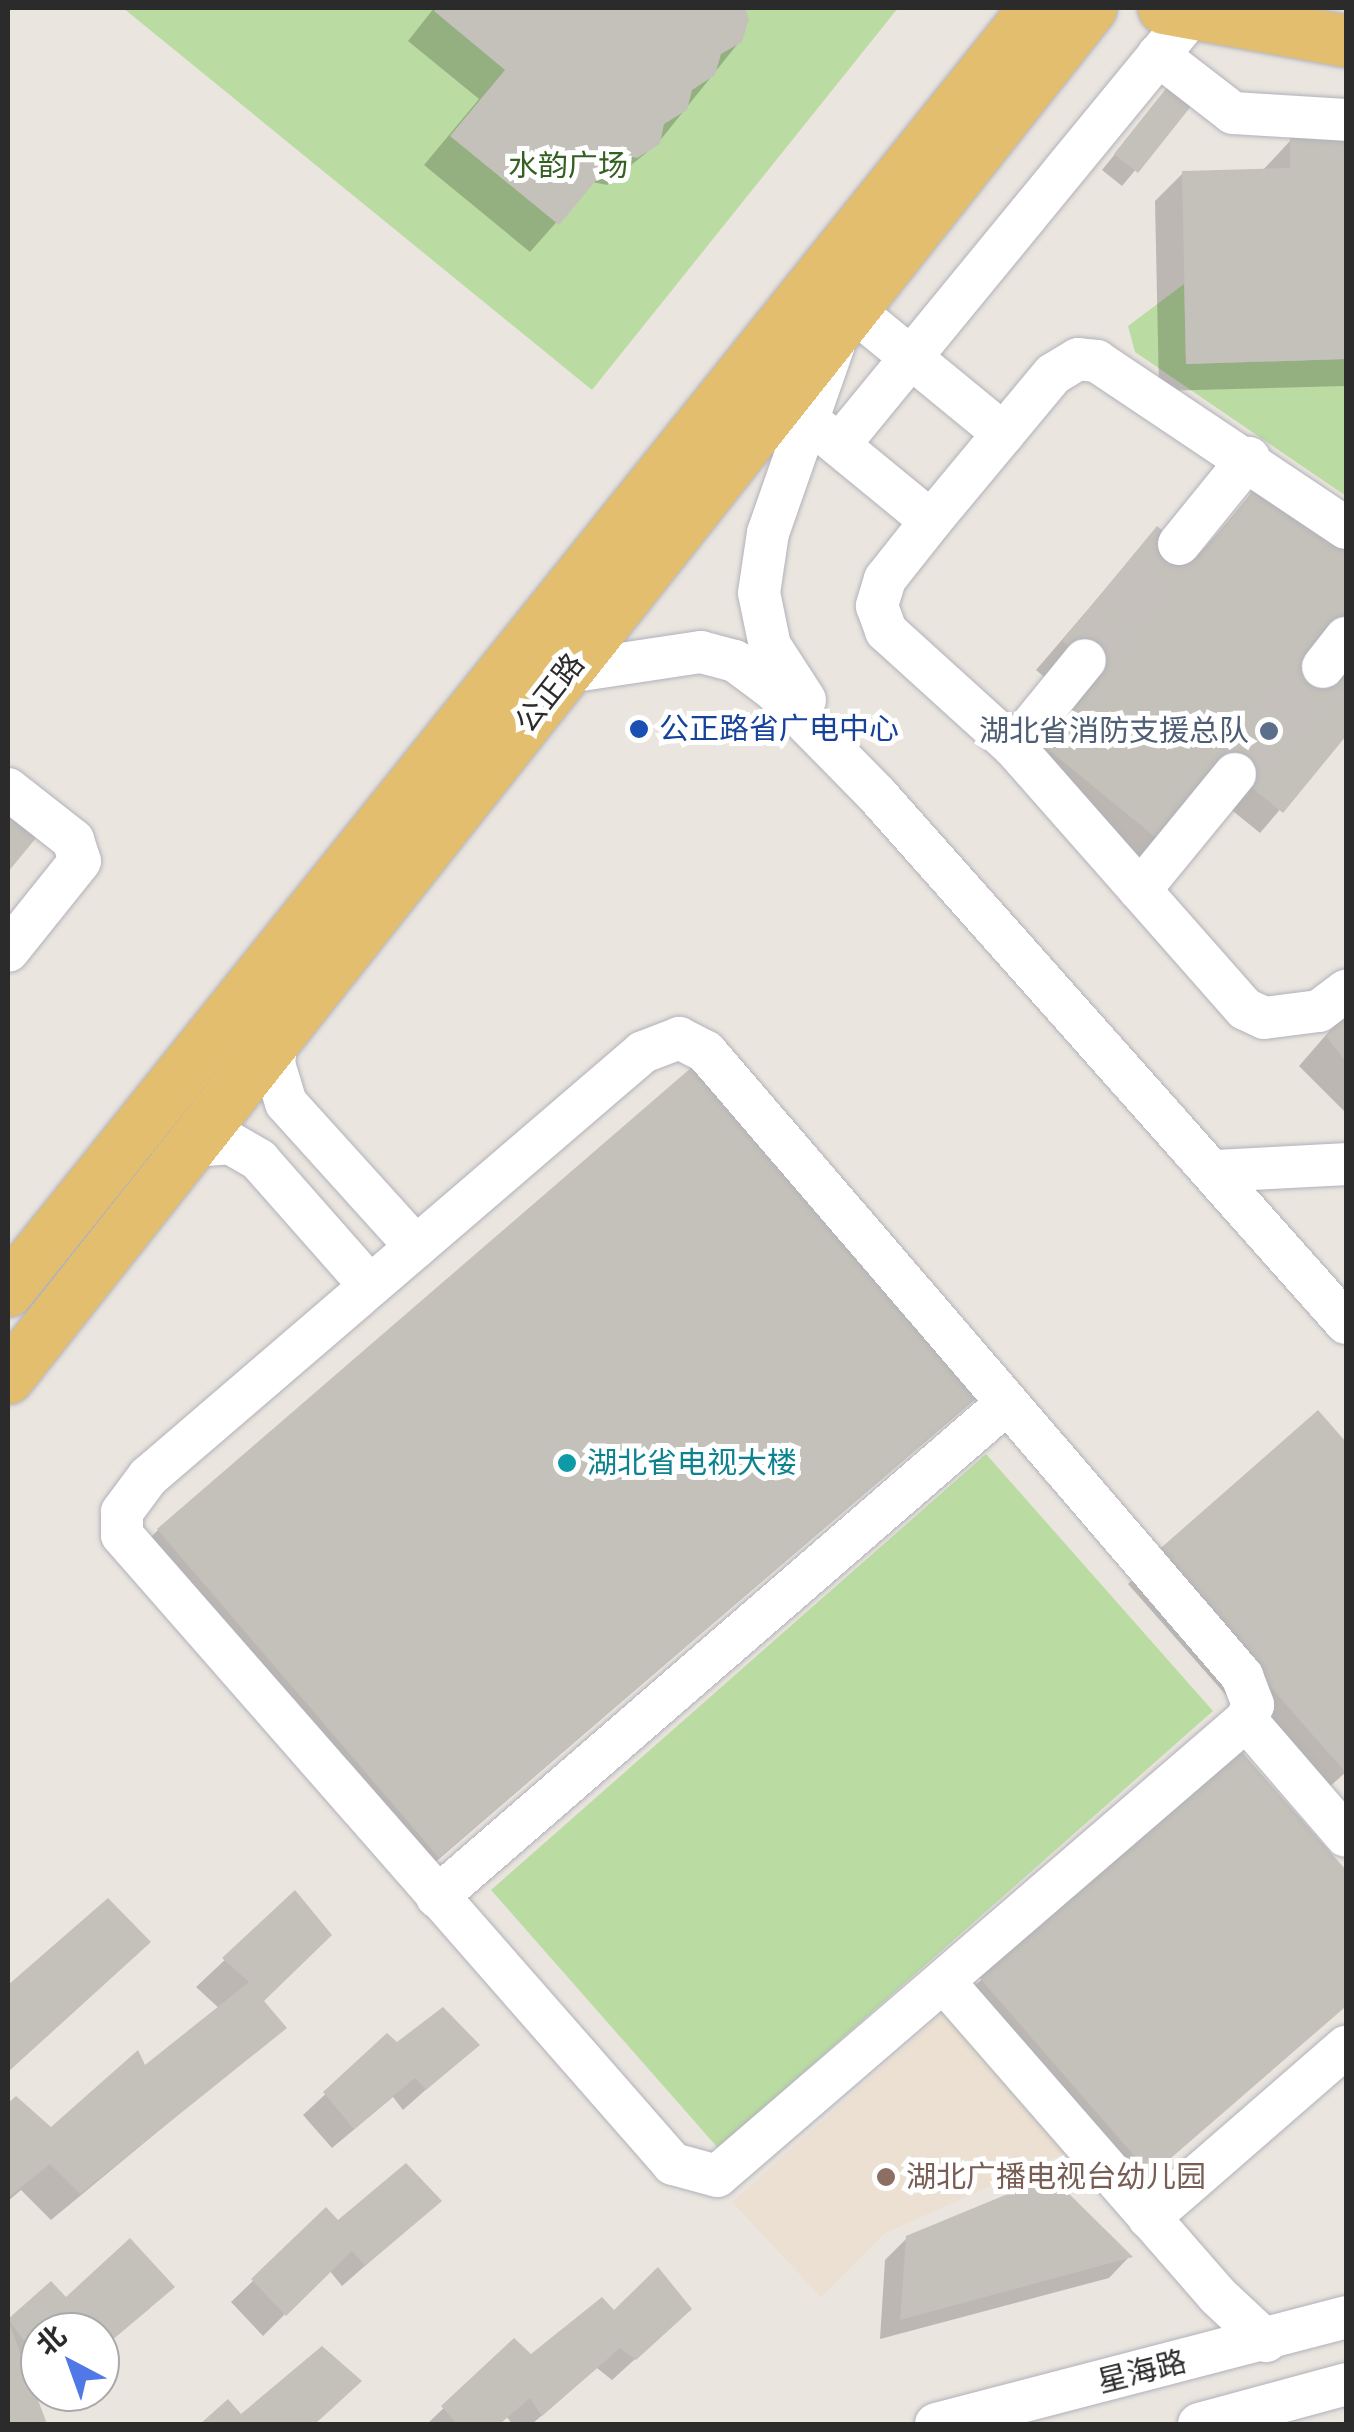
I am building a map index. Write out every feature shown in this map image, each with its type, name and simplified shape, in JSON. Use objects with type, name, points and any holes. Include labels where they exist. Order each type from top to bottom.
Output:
[{"type":"main road","name":"公正路","points":[[8,1292],[1036,8]]},
{"type":"main road","name":"公正路","points":[[8,1378],[1091,8]]},
{"type":"main road","points":[[1171,30],[1346,40]]},
{"type":"street","points":[[823,432],[910,357],[1171,30],[1234,113],[1346,120]]},
{"type":"street","points":[[878,796],[784,670],[761,614],[768,533],[823,432],[847,318],[910,357],[1004,434]]},
{"type":"street","points":[[1346,528],[1248,458],[1088,358],[1053,374],[931,521],[885,580],[878,616],[1014,746],[1255,1017],[1319,1012],[1346,990]]},
{"type":"street","points":[[823,432],[931,521]]},
{"type":"street","points":[[1179,544],[1248,458]]},
{"type":"street","points":[[568,672],[684,651],[735,661],[774,690],[878,796],[1346,1323]]},
{"type":"street","points":[[1014,746],[1085,660]]},
{"type":"street","points":[[1140,890],[1235,774]]},
{"type":"street","points":[[8,789],[73,840],[80,861],[8,951]]},
{"type":"street","points":[[278,1036],[274,1064],[286,1103],[416,1246]]},
{"type":"street","points":[[679,1038],[706,1052],[1242,1676],[1253,1705],[1246,1720],[731,2170],[700,2176],[673,2164],[122,1534],[122,1512],[148,1476],[416,1246],[643,1052],[679,1038]]},
{"type":"street","points":[[191,1146],[230,1144],[260,1160],[370,1286]]},
{"type":"street","points":[[1214,1171],[1346,1164]]},
{"type":"street","points":[[437,1898],[1007,1403]]},
{"type":"street","points":[[1246,1720],[1346,1836]]},
{"type":"street","points":[[945,1983],[1149,2218],[1266,2340]]},
{"type":"street","points":[[1149,2218],[1346,2047]]},
{"type":"street","name":"星海路","points":[[936,2424],[1346,2317]]},
{"type":"street","points":[[1199,2424],[1346,2384]]},
{"type":"shaded area","name":"湖北广播电视台幼儿园","points":[[945,2011],[1070,2151],[885,2233],[821,2297],[732,2202]]},
{"type":"green space","name":"水韵广场","points":[[123,8],[898,8],[592,390]]},
{"type":"green space","points":[[1184,284],[1186,364],[1346,359],[1346,496],[1135,352],[1128,326]]},
{"type":"green space","points":[[986,1454],[1213,1711],[718,2148],[491,1890]]},
{"type":"building","points":[[745,8],[749,19],[742,42],[721,54],[715,75],[692,90],[687,110],[664,124],[660,144],[637,158],[618,154],[559,225],[450,136],[505,70],[434,11]]},
{"type":"building","points":[[1172,81],[1196,100],[1138,173],[1114,154]]},
{"type":"building","points":[[1346,136],[1346,359],[1186,364],[1182,171],[1290,168],[1290,137]]},
{"type":"building","points":[[1265,476],[1346,542],[1346,614],[1311,657],[1346,652],[1346,736],[1283,813],[1223,764],[1160,841],[1044,746],[1102,674],[1062,641],[1157,526],[1197,559]]},
{"type":"building","points":[[8,805],[41,832],[8,872]]},
{"type":"building","points":[[1346,1012],[1346,1062],[1326,1036]]},
{"type":"building","name":"湖北省电视大楼","points":[[692,1067],[978,1397],[439,1858],[157,1529]]},
{"type":"building","points":[[1318,1410],[1346,1442],[1346,1773],[1154,1554]]},
{"type":"building","points":[[1242,1752],[1346,1870],[1346,2006],[1151,2175],[978,1976]]},
{"type":"building","points":[[295,1890],[332,1935],[264,2001],[287,2028],[80,2194],[50,2164],[8,2198],[8,2103],[16,2096],[51,2127],[138,2050],[145,2065],[249,1982],[222,1958]]},
{"type":"building","points":[[108,1898],[151,1942],[8,2072],[8,1985]]},
{"type":"building","points":[[443,2007],[480,2045],[426,2090],[415,2078],[354,2129],[323,2092],[387,2033],[397,2042]]},
{"type":"building","points":[[406,2163],[442,2201],[365,2266],[352,2251],[286,2316],[251,2279],[326,2207],[338,2220]]},
{"type":"building","points":[[1051,2176],[1133,2257],[900,2320],[906,2236]]},
{"type":"building","points":[[130,2238],[175,2287],[120,2333],[120,2312],[20,2312],[20,2336],[8,2319],[51,2281],[66,2297]]},
{"type":"building","points":[[658,2267],[692,2309],[636,2360],[620,2348],[542,2416],[530,2398],[500,2424],[457,2424],[441,2406],[514,2338],[531,2354],[602,2297],[614,2310]]},
{"type":"building","points":[[8,2320],[20,2352],[20,2412],[42,2412],[47,2424],[8,2424]]},
{"type":"building","points":[[322,2346],[362,2381],[315,2424],[200,2424],[228,2399],[241,2414]]},
{"type":"tunnel","points":[[1085,660],[1179,544]]},
{"type":"tunnel","points":[[1235,774],[1323,667]]},
{"type":"place","name":"公正路省广电中心","points":[[639,729]]},
{"type":"place","name":"湖北省消防支援总队","points":[[1269,731]]},
{"type":"place","name":"湖北省电视大楼","points":[[567,1463]]},
{"type":"place","name":"湖北广播电视台幼儿园","points":[[886,2177]]}]
